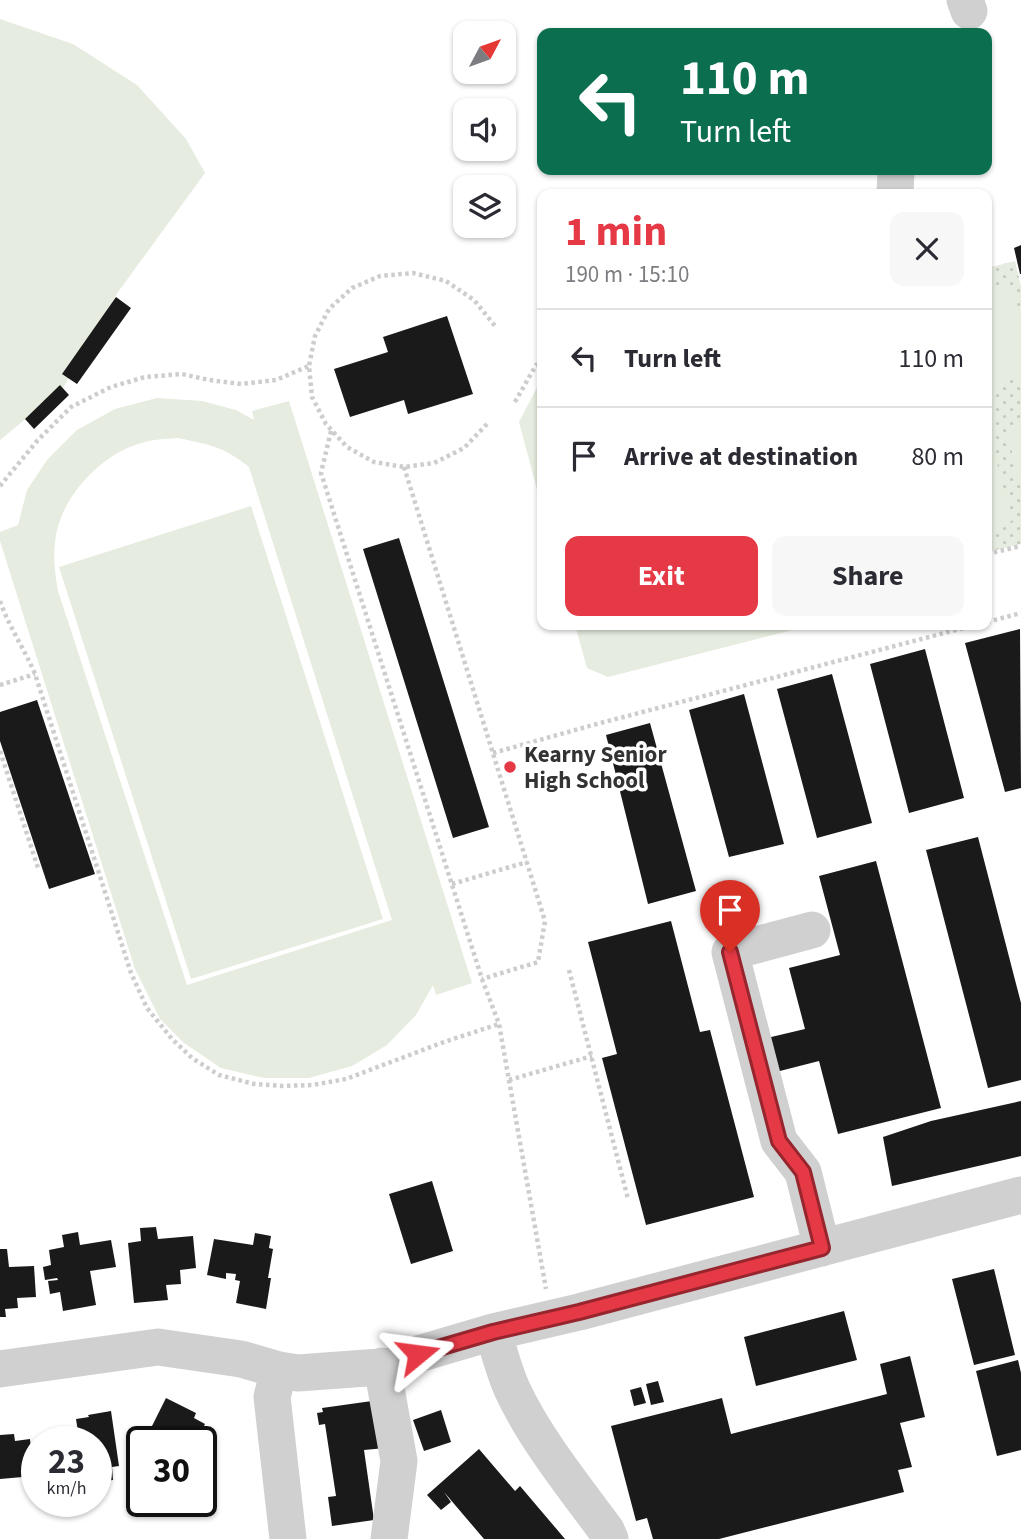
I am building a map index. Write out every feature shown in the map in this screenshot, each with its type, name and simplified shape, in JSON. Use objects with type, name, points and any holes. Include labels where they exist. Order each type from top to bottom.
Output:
[{"type":"street","points":[[812,930],[730,952],[779,1141],[803,1172],[822,1248]]},
{"type":"street","points":[[0,1369],[158,1347],[241,1359],[298,1373],[398,1362],[493,1332],[579,1312],[1021,1195]]},
{"type":"street","points":[[493,1332],[512,1388],[529,1420],[610,1539]]},
{"type":"street","points":[[389,1539],[398,1461],[398,1362]]},
{"type":"street","points":[[279,1370],[272,1397],[288,1539]]},
{"type":"path","points":[[487,424],[464,448],[434,463],[404,467],[374,462],[347,447],[331,431],[312,397],[309,366],[314,336],[329,309],[352,288],[380,276],[413,273],[446,281],[474,300],[495,326]]},
{"type":"path","points":[[515,402],[537,365]]},
{"type":"path","points":[[0,485],[37,441],[71,407],[111,387],[145,377],[182,374],[241,384],[276,380],[309,366]]},
{"type":"path","points":[[331,431],[321,473],[482,979],[499,1024],[546,1290]]},
{"type":"path","points":[[404,467],[545,921],[538,962],[482,979]]},
{"type":"path","points":[[992,553],[1021,546]]},
{"type":"path","points":[[0,601],[6,619],[26,652],[35,674],[131,974],[147,1008],[172,1039],[192,1058],[219,1074],[254,1084],[313,1086],[346,1079],[499,1024]]},
{"type":"path","points":[[992,621],[1021,613]]},
{"type":"path","points":[[493,753],[956,630]]},
{"type":"path","points":[[0,685],[35,674]]},
{"type":"path","points":[[0,751],[39,871]]},
{"type":"path","points":[[452,884],[527,862]]},
{"type":"path","points":[[569,970],[628,1199]]},
{"type":"path","points":[[509,1080],[592,1056]]},
{"type":"shaded area","points":[[0,19],[73,44],[137,85],[186,139],[205,173],[118,292],[63,388],[0,440]]},
{"type":"shaded area","points":[[1015,261],[1021,286],[1021,544],[992,551],[992,267]]},
{"type":"shaded area","points":[[1012,285],[1021,319],[1021,377],[994,384],[992,376],[992,290]]},
{"type":"shaded area","points":[[537,388],[537,489],[519,422]]},
{"type":"shaded area","points":[[157,398],[202,401],[236,410],[254,420],[252,411],[289,401],[472,983],[436,995],[433,985],[416,1015],[387,1045],[352,1066],[309,1078],[264,1078],[221,1068],[184,1043],[160,1019],[135,969],[0,541],[0,532],[18,525],[27,490],[47,460],[77,430],[115,409]],"holes":[[[178,438],[224,451],[249,467],[392,920],[187,985],[58,591],[54,554],[58,525],[85,479],[99,466],[129,447]]]},
{"type":"shaded area","points":[[1021,424],[1021,488],[1006,428]]},
{"type":"shaded area","points":[[992,444],[1012,521],[992,526]]},
{"type":"shaded area","points":[[251,506],[383,919],[191,979],[59,567]]},
{"type":"shaded area","points":[[576,630],[792,630],[608,677],[587,668]]},
{"type":"building","points":[[1021,245],[1021,274],[1020,274],[1014,248]]},
{"type":"building","points":[[116,297],[131,308],[77,384],[62,374]]},
{"type":"building","points":[[447,316],[473,394],[408,414],[404,400],[350,417],[334,369],[388,352],[383,337]]},
{"type":"building","points":[[60,385],[69,395],[34,429],[25,419]]},
{"type":"building","points":[[399,538],[489,827],[453,838],[363,549]]},
{"type":"building","points":[[1020,629],[1021,788],[1005,792],[965,643]]},
{"type":"building","points":[[925,649],[964,798],[909,813],[870,664]]},
{"type":"building","points":[[832,674],[872,823],[817,838],[777,689]]},
{"type":"building","points":[[744,694],[784,844],[729,857],[689,710]]},
{"type":"building","points":[[37,700],[95,874],[49,889],[0,741],[0,712]]},
{"type":"building","points":[[650,723],[696,891],[648,904],[606,735]]},
{"type":"building","points":[[978,837],[1021,1003],[1021,1080],[988,1088],[926,850]]},
{"type":"building","points":[[876,861],[941,1108],[838,1134],[819,1061],[776,1072],[767,1038],[805,1029],[789,968],[840,955],[819,876]]},
{"type":"building","points":[[671,921],[700,1032],[710,1030],[754,1197],[646,1225],[602,1058],[617,1054],[588,942]]},
{"type":"building","points":[[1021,1101],[1021,1156],[892,1186],[883,1137],[931,1121]]},
{"type":"building","points":[[432,1181],[453,1251],[411,1264],[389,1194]]},
{"type":"building","points":[[156,1227],[158,1239],[193,1236],[196,1268],[180,1270],[181,1284],[166,1285],[168,1300],[134,1303],[128,1243],[141,1241],[140,1228]]},
{"type":"building","points":[[78,1232],[80,1245],[111,1240],[116,1267],[90,1271],[96,1305],[63,1311],[60,1292],[50,1294],[48,1281],[58,1280],[45,1280],[43,1267],[51,1265],[49,1250],[64,1247],[62,1235]]},
{"type":"building","points":[[255,1233],[271,1236],[269,1248],[273,1249],[266,1309],[236,1303],[240,1281],[235,1280],[236,1274],[226,1273],[226,1279],[207,1275],[214,1239],[253,1245]]},
{"type":"building","points":[[0,1249],[7,1249],[9,1267],[34,1266],[36,1297],[17,1298],[18,1308],[5,1309],[6,1317],[0,1317]]},
{"type":"building","points":[[994,1269],[1015,1355],[974,1365],[952,1279]]},
{"type":"building","points":[[844,1311],[857,1360],[756,1386],[744,1337]]},
{"type":"building","points":[[910,1356],[925,1417],[900,1423],[912,1467],[898,1470],[904,1492],[719,1539],[653,1539],[647,1518],[636,1521],[611,1426],[722,1398],[731,1434],[887,1394],[880,1364]]},
{"type":"building","points":[[1018,1360],[1021,1373],[1021,1450],[997,1456],[976,1371]]},
{"type":"building","points":[[658,1381],[664,1402],[651,1405],[646,1384]]},
{"type":"building","points":[[641,1387],[646,1403],[634,1406],[630,1390]]},
{"type":"building","points":[[166,1398],[196,1413],[194,1418],[205,1424],[204,1426],[152,1426]]},
{"type":"building","points":[[379,1400],[385,1448],[364,1450],[374,1520],[332,1526],[328,1497],[336,1496],[325,1424],[319,1425],[317,1413],[323,1412],[322,1408]]},
{"type":"building","points":[[441,1410],[451,1442],[424,1451],[413,1420]]},
{"type":"building","points":[[111,1411],[119,1466],[112,1467],[112,1426],[77,1426],[76,1419],[89,1417],[88,1415]]},
{"type":"building","points":[[14,1434],[15,1441],[21,1440],[21,1477],[0,1479],[0,1435]]},
{"type":"building","points":[[479,1449],[515,1491],[520,1486],[565,1539],[484,1539],[444,1492],[451,1502],[441,1510],[427,1495]]},
{"type":"place","name":"Kearny Senior High School","points":[[510,767]]},
{"type":"route","points":[[418,1354],[493,1332],[822,1248],[803,1172],[779,1141],[730,952]]}]
